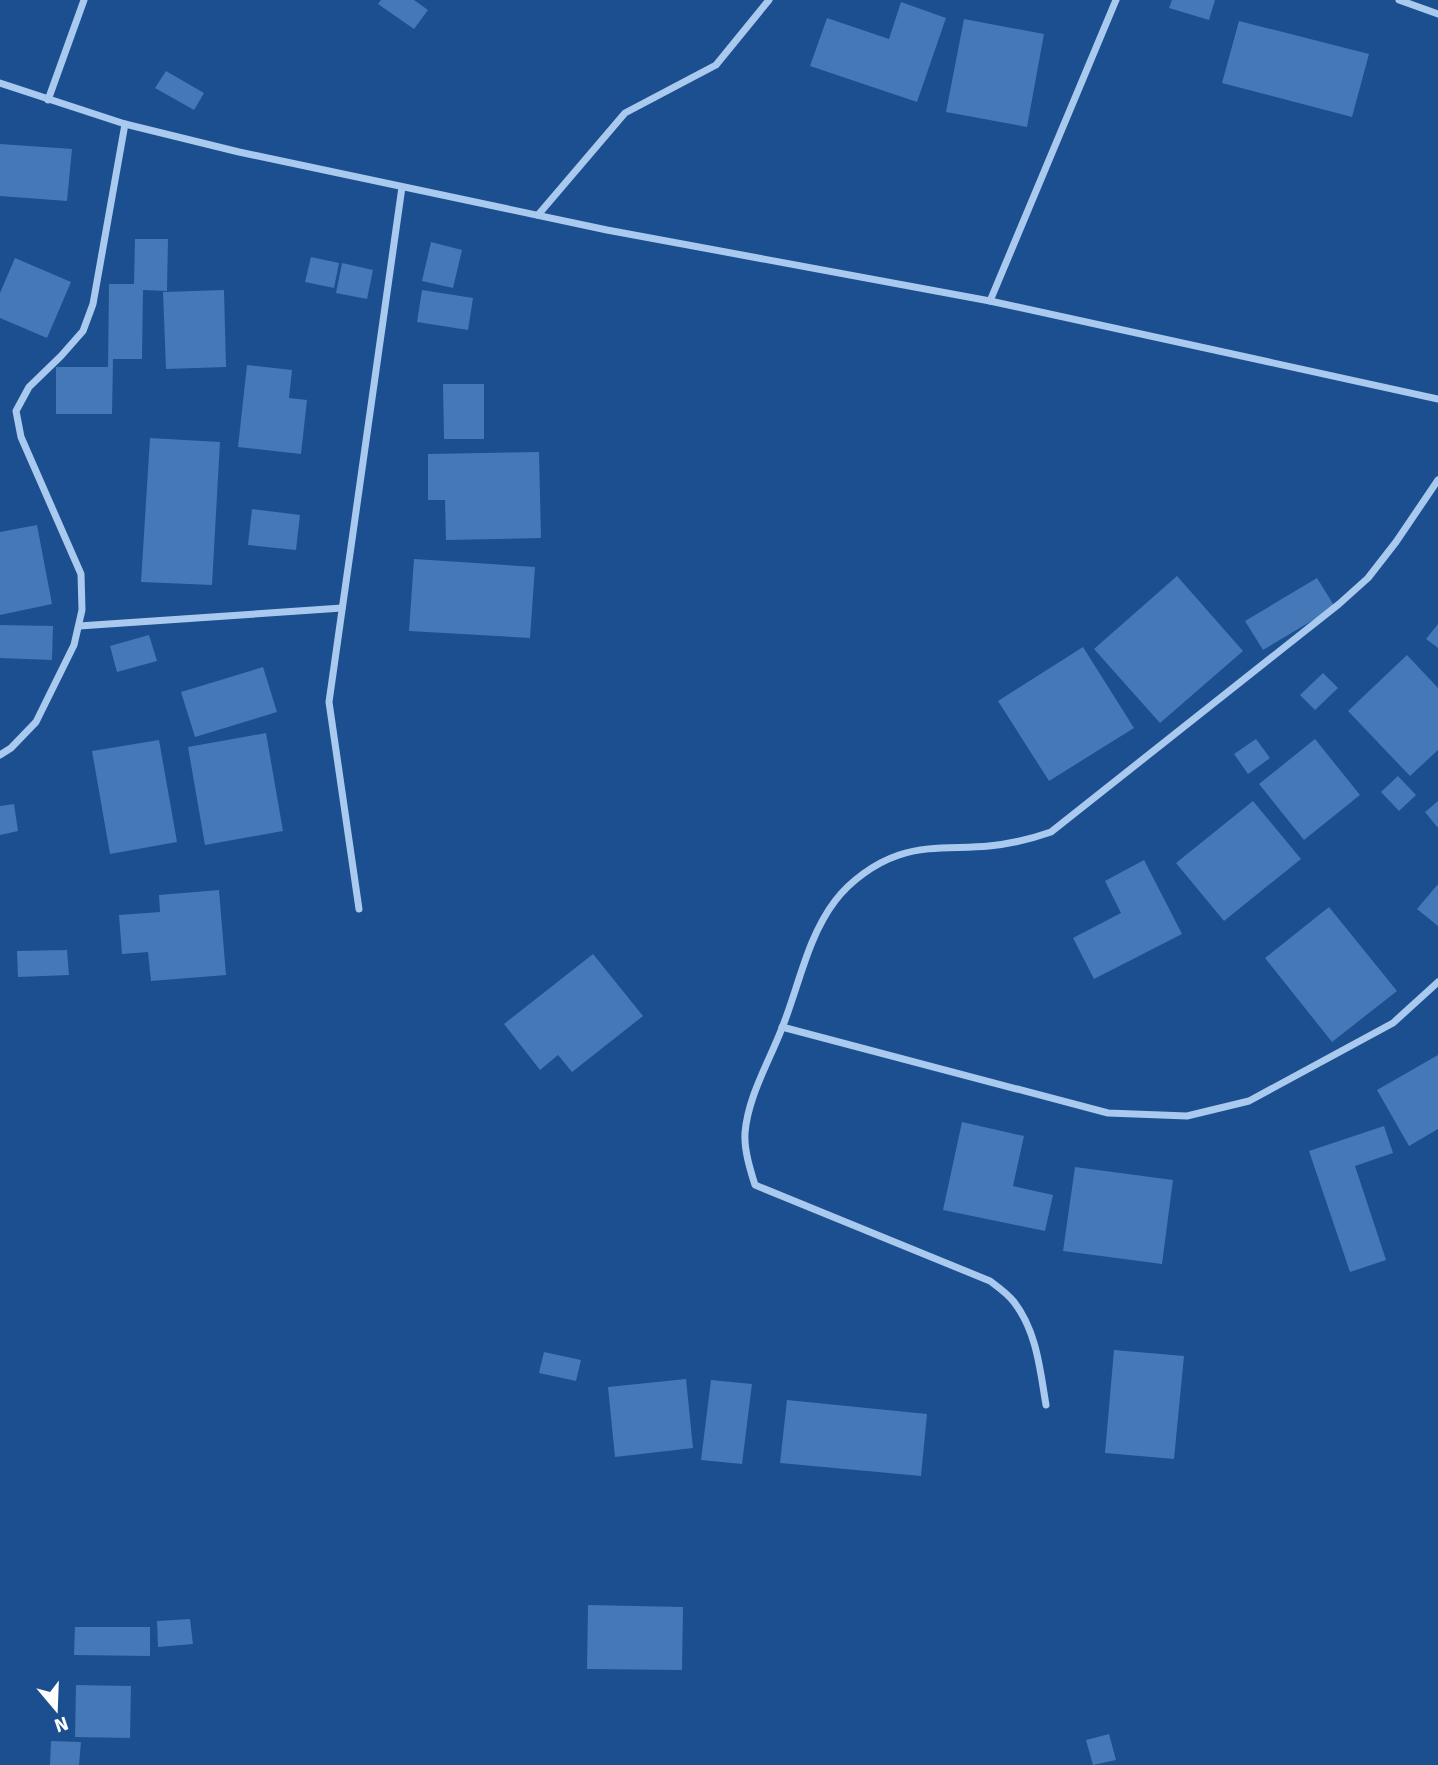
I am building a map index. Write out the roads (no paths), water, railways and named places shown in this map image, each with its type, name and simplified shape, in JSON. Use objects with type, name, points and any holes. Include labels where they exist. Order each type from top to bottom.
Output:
[{"type":"street","points":[[48,100],[85,0]]},
{"type":"street","points":[[538,215],[625,113],[716,65],[769,0]]},
{"type":"street","points":[[989,301],[1116,0]]},
{"type":"street","points":[[1399,0],[1438,14]]},
{"type":"street","points":[[0,83],[125,124],[239,152],[538,215],[989,301],[1438,398]]},
{"type":"street","points":[[0,755],[11,748],[36,722],[74,645],[79,626],[82,610],[80,574],[21,437],[16,411],[29,387],[83,331],[93,304],[125,124]]},
{"type":"street","points":[[359,909],[329,702],[402,187]]},
{"type":"street","points":[[1045,1405],[1039,1357],[1027,1322],[1013,1301],[990,1281],[755,1185],[749,1166],[745,1134],[752,1099],[782,1027],[815,935],[835,900],[859,876],[899,855],[934,848],[989,846],[1028,840],[1051,832],[1339,604],[1368,578],[1438,480]]},
{"type":"street","points":[[79,626],[342,608]]},
{"type":"street","points":[[782,1027],[1108,1113],[1187,1116],[1249,1101],[1393,1023],[1438,982]]}]
